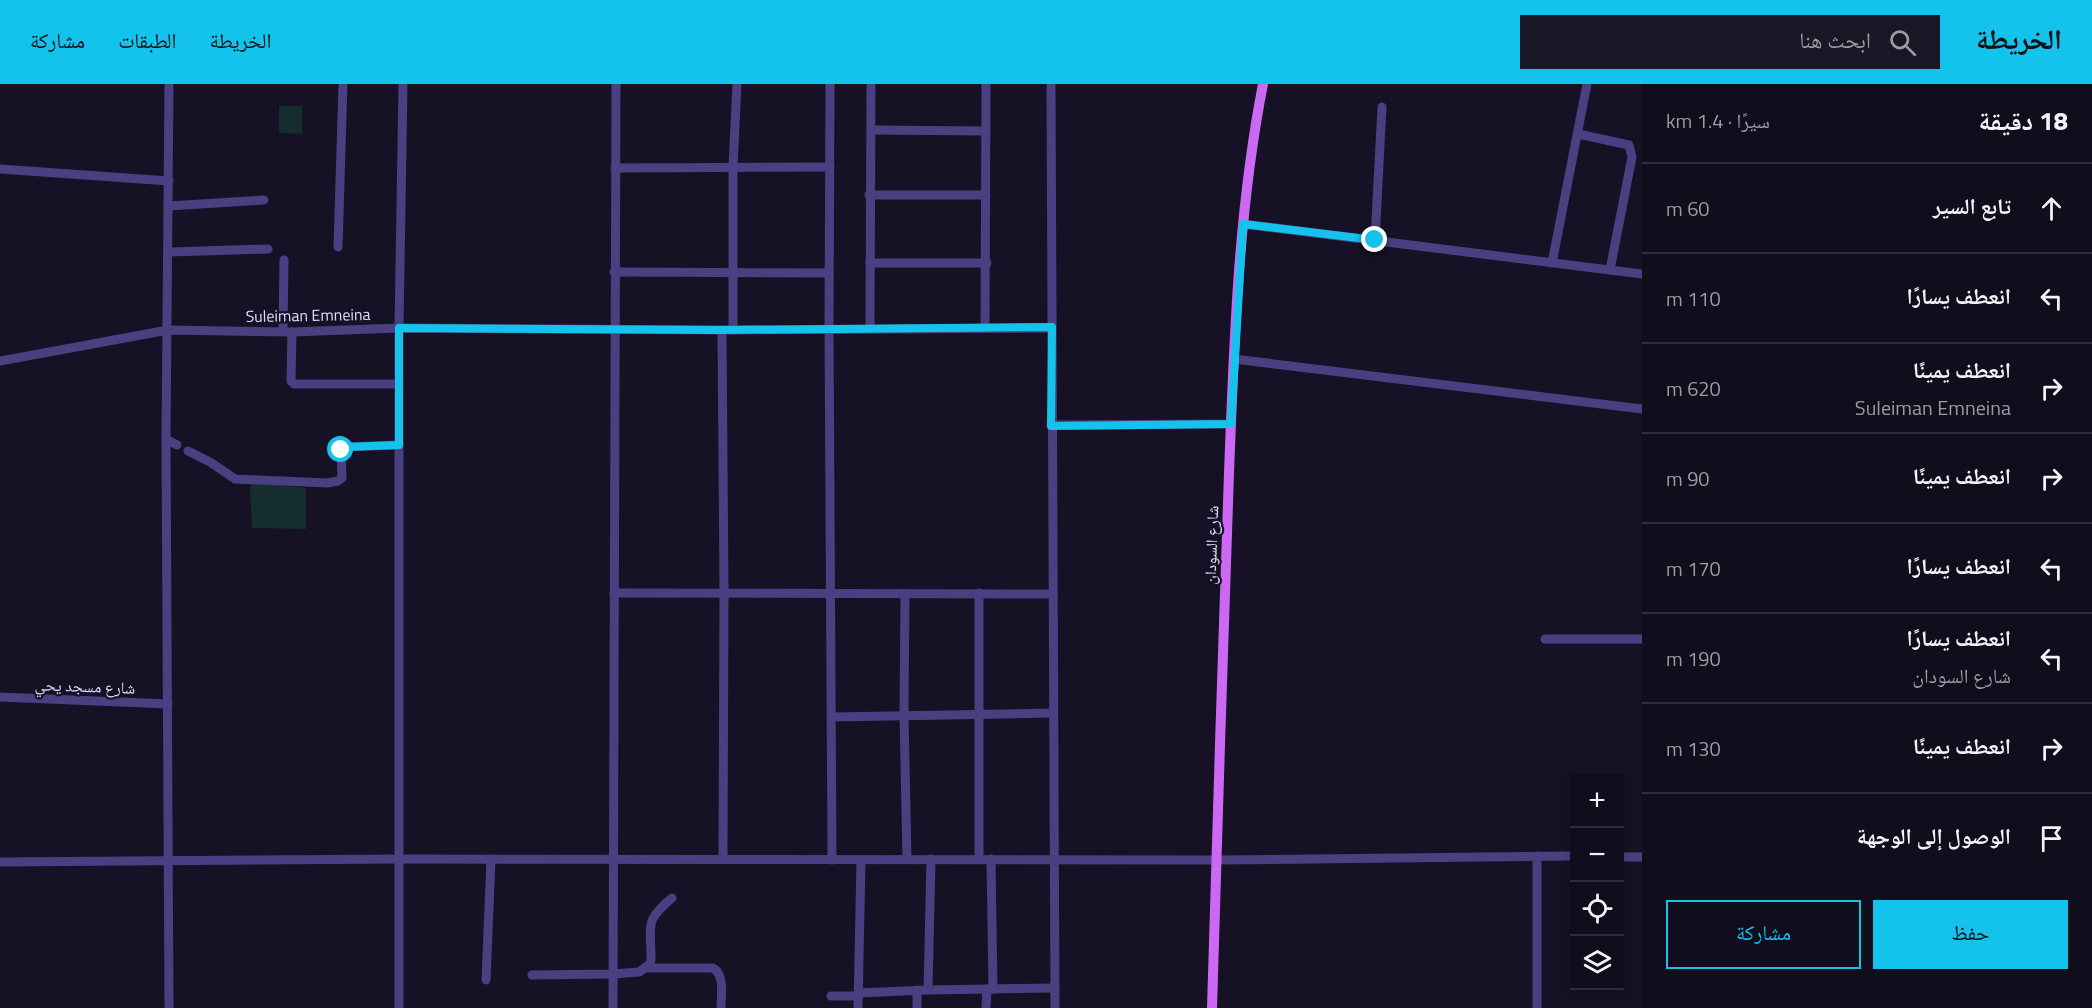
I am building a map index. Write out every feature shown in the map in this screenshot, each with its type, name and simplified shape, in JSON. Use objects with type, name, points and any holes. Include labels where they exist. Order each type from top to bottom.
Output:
[{"type":"main road","name":"شارع السودان","points":[[1212,1008],[1234,359],[1243,224],[1252,138],[1263,84]]},
{"type":"street","points":[[169,84],[166,439],[169,1008]]},
{"type":"street","points":[[338,247],[343,84]]},
{"type":"street","points":[[399,1008],[399,328],[403,84]]},
{"type":"street","points":[[613,1008],[616,84]]},
{"type":"street","points":[[733,330],[733,166],[737,84]]},
{"type":"street","points":[[830,84],[832,860]]},
{"type":"street","points":[[870,328],[871,84]]},
{"type":"street","points":[[985,328],[986,84]]},
{"type":"street","points":[[1051,84],[1055,1008]]},
{"type":"street","points":[[1552,263],[1587,84]]},
{"type":"street","points":[[1375,240],[1382,107]]},
{"type":"street","points":[[871,130],[986,131]]},
{"type":"street","points":[[1578,134],[1629,145],[1631,150],[1632,157],[1610,270]]},
{"type":"street","points":[[615,168],[830,167]]},
{"type":"street","points":[[0,169],[169,181]]},
{"type":"street","points":[[869,195],[986,195]]},
{"type":"street","points":[[169,206],[264,200]]},
{"type":"street","points":[[1243,224],[1642,274]]},
{"type":"street","points":[[169,252],[268,249]]},
{"type":"street","points":[[284,260],[291,381],[294,384],[399,384]]},
{"type":"street","points":[[870,263],[987,262]]},
{"type":"street","points":[[614,272],[829,273]]},
{"type":"street","name":"Suleiman Emneina","points":[[0,362],[30,354],[168,330],[614,328],[733,330],[1052,327]]},
{"type":"street","points":[[722,330],[723,858]]},
{"type":"street","points":[[1234,359],[1642,409]]},
{"type":"street","points":[[1051,426],[1231,424]]},
{"type":"street","points":[[166,439],[177,445]]},
{"type":"street","points":[[188,451],[210,462],[235,479],[327,483],[342,478],[341,450],[344,447],[399,445]]},
{"type":"street","points":[[614,593],[1052,594]]},
{"type":"street","points":[[979,593],[979,859]]},
{"type":"street","points":[[905,594],[904,714],[907,859]]},
{"type":"street","points":[[1545,639],[1642,639]]},
{"type":"street","name":"شارع مسجد يحي","points":[[0,697],[168,704]]},
{"type":"street","points":[[832,717],[1053,713]]},
{"type":"street","points":[[1537,856],[1537,1008]]},
{"type":"street","points":[[0,862],[613,858],[1216,860],[1570,856]]},
{"type":"street","points":[[1624,857],[1642,857]]},
{"type":"street","points":[[928,990],[931,859]]},
{"type":"street","points":[[986,1008],[990,989],[991,859]]},
{"type":"street","points":[[486,980],[491,860]]},
{"type":"street","points":[[858,1008],[861,860]]},
{"type":"street","points":[[532,975],[639,972],[650,964],[652,917],[672,898]]},
{"type":"street","points":[[646,968],[713,968],[721,977],[722,1008]]},
{"type":"street","points":[[831,996],[917,990],[1055,988]]},
{"type":"street","points":[[917,990],[917,1008]]},
{"type":"green space","points":[[279,106],[302,106],[302,134],[279,133]]},
{"type":"green space","points":[[253,483],[306,488],[306,529],[252,528],[250,487]]},
{"type":"route","points":[[341,450],[344,447],[399,445],[399,328],[722,330],[1052,327],[1051,426],[1231,424],[1243,224],[1375,240]]}]
